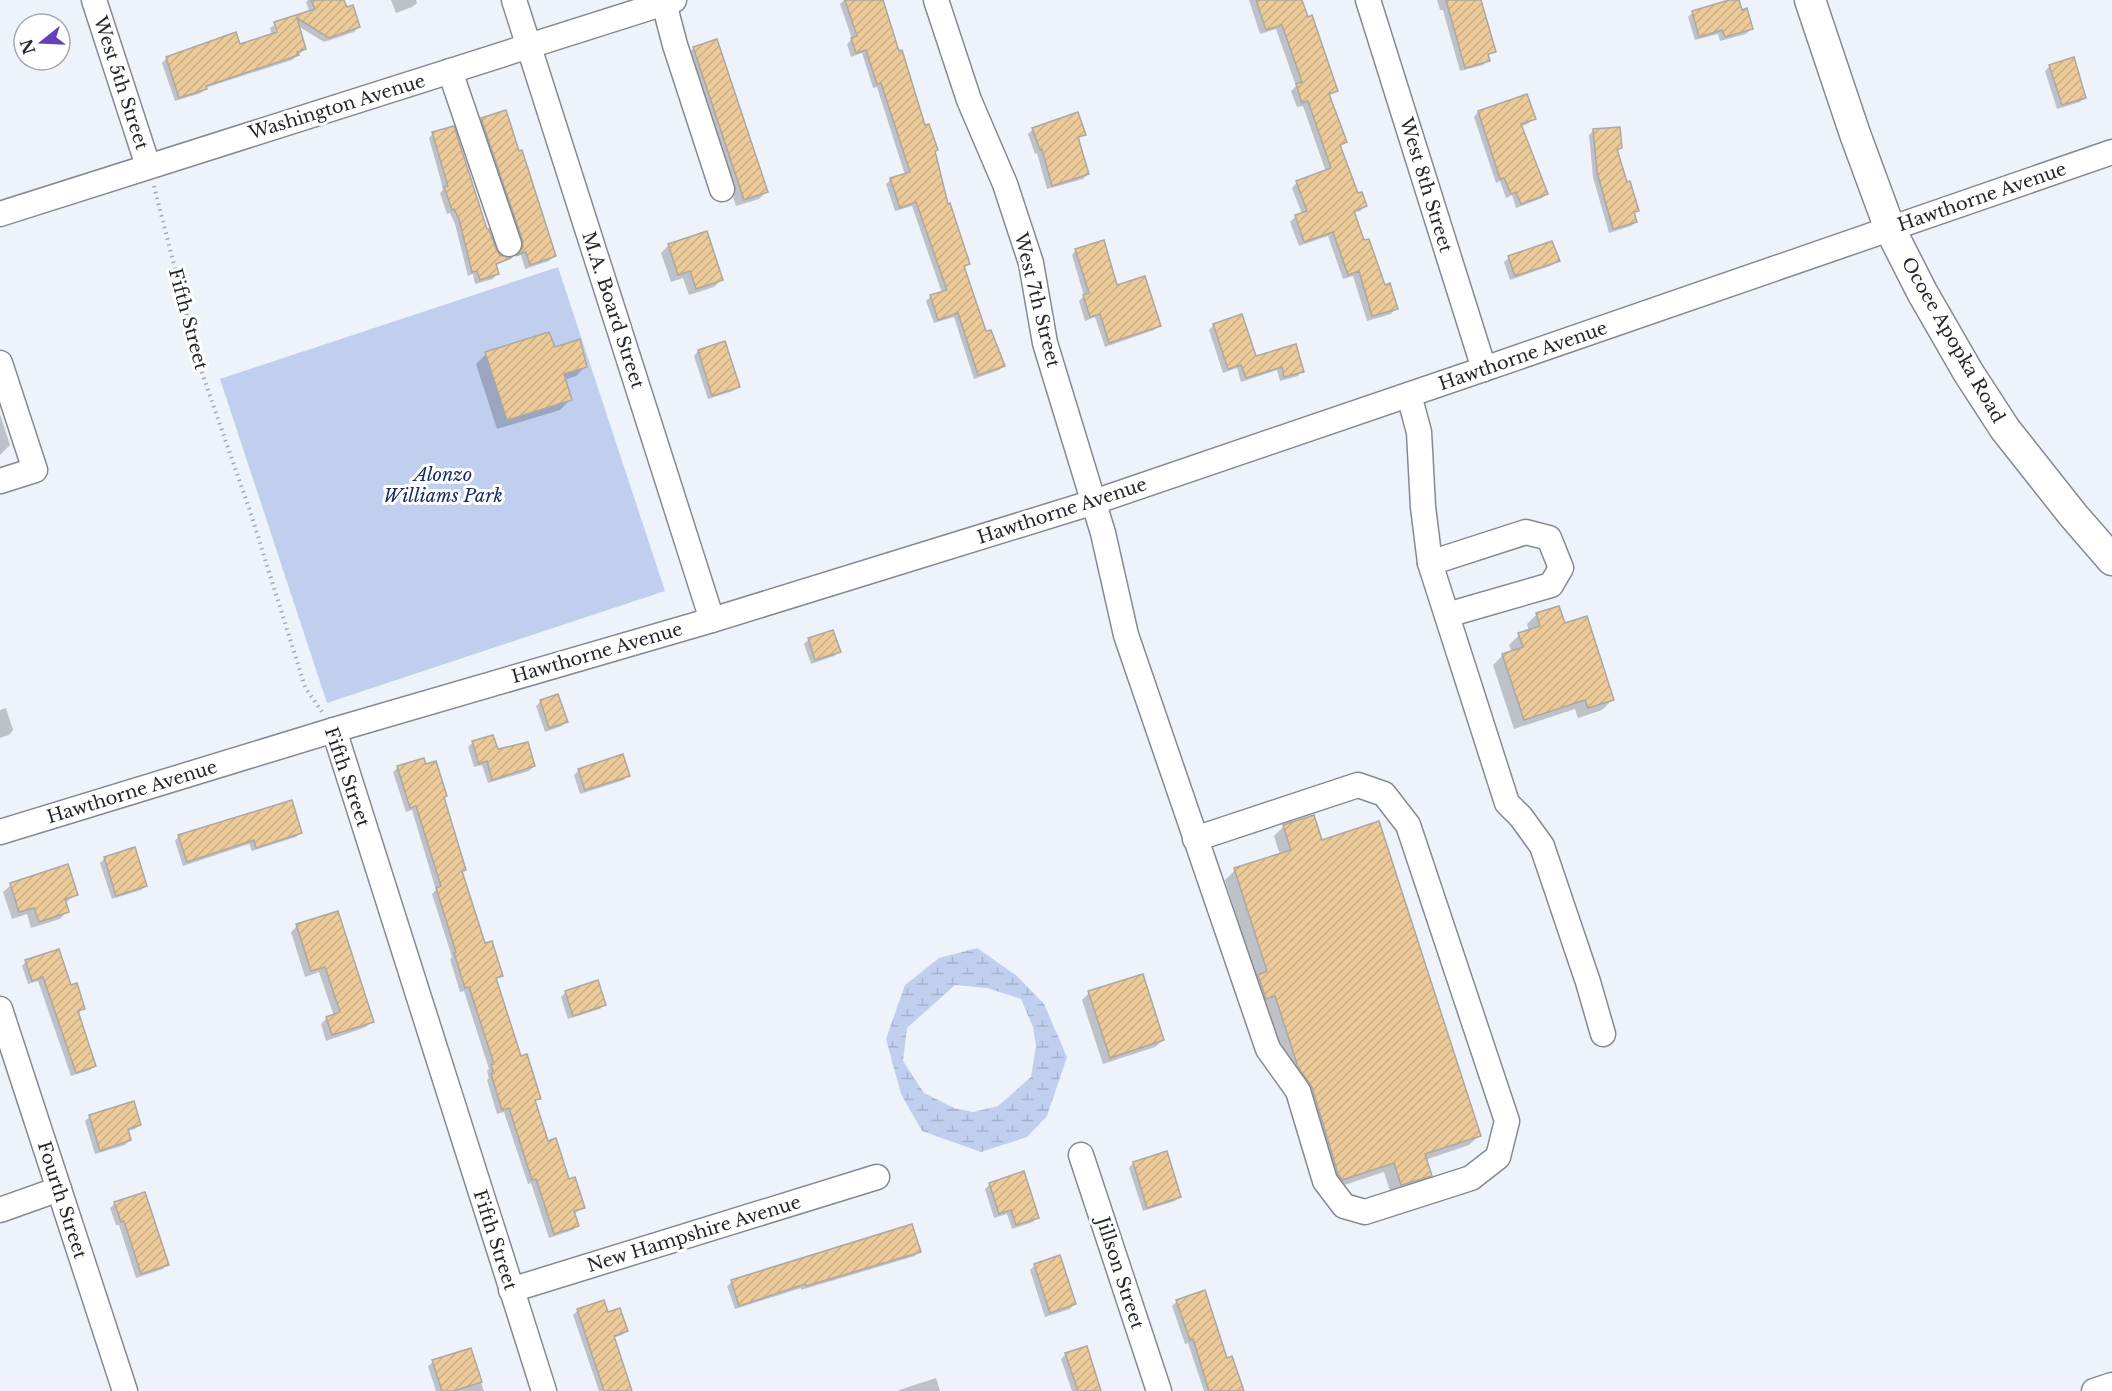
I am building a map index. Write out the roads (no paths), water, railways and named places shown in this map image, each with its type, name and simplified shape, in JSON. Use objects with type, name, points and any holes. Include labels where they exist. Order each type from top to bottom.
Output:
[{"type":"main road","name":"Ocoee Apopka Road","points":[[1810,0],[1890,229],[1922,292],[1968,372],[2005,429],[2112,560]]},
{"type":"street","name":"West 5th Street","points":[[93,0],[148,166]]},
{"type":"street","name":"M.A. Board Street","points":[[514,0],[712,620]]},
{"type":"street","name":"West 7th Street","points":[[936,0],[969,100],[1005,184],[1031,263],[1045,343],[1094,502],[1126,635],[1195,839],[1268,1049],[1298,1091],[1325,1181],[1344,1206],[1365,1212],[1471,1178],[1498,1156],[1507,1121],[1408,825],[1384,794],[1358,785],[1195,839]]},
{"type":"street","name":"West 8th Street","points":[[1368,0],[1484,369]]},
{"type":"street","name":"Washington Avenue","points":[[0,214],[669,2]]},
{"type":"street","points":[[669,2],[675,45],[722,189]]},
{"type":"street","points":[[450,71],[509,244]]},
{"type":"street","name":"Hawthorne Avenue","points":[[0,832],[334,730],[712,620],[1094,502],[2112,152]]},
{"type":"street","points":[[0,363],[35,470],[0,481]]},
{"type":"street","points":[[1409,395],[1419,432],[1423,507],[1430,563],[1507,803],[1521,817],[1542,846],[1603,1034]]},
{"type":"street","points":[[1430,563],[1526,532],[1549,538],[1561,568],[1551,585],[1447,615]]},
{"type":"street","name":"Fifth Street","points":[[334,730],[544,1391]]},
{"type":"street","name":"Fourth Street","points":[[0,1009],[125,1391]]},
{"type":"street","name":"Jillson Street","points":[[1082,1155],[1159,1391]]},
{"type":"street","name":"New Hampshire Avenue","points":[[511,1290],[877,1177]]},
{"type":"street","points":[[0,1210],[59,1189]]},
{"type":"street","points":[[2094,1391],[2112,1385]]},
{"type":"park label","name":"Alonzo Williams Park","points":[[443,485]]}]
